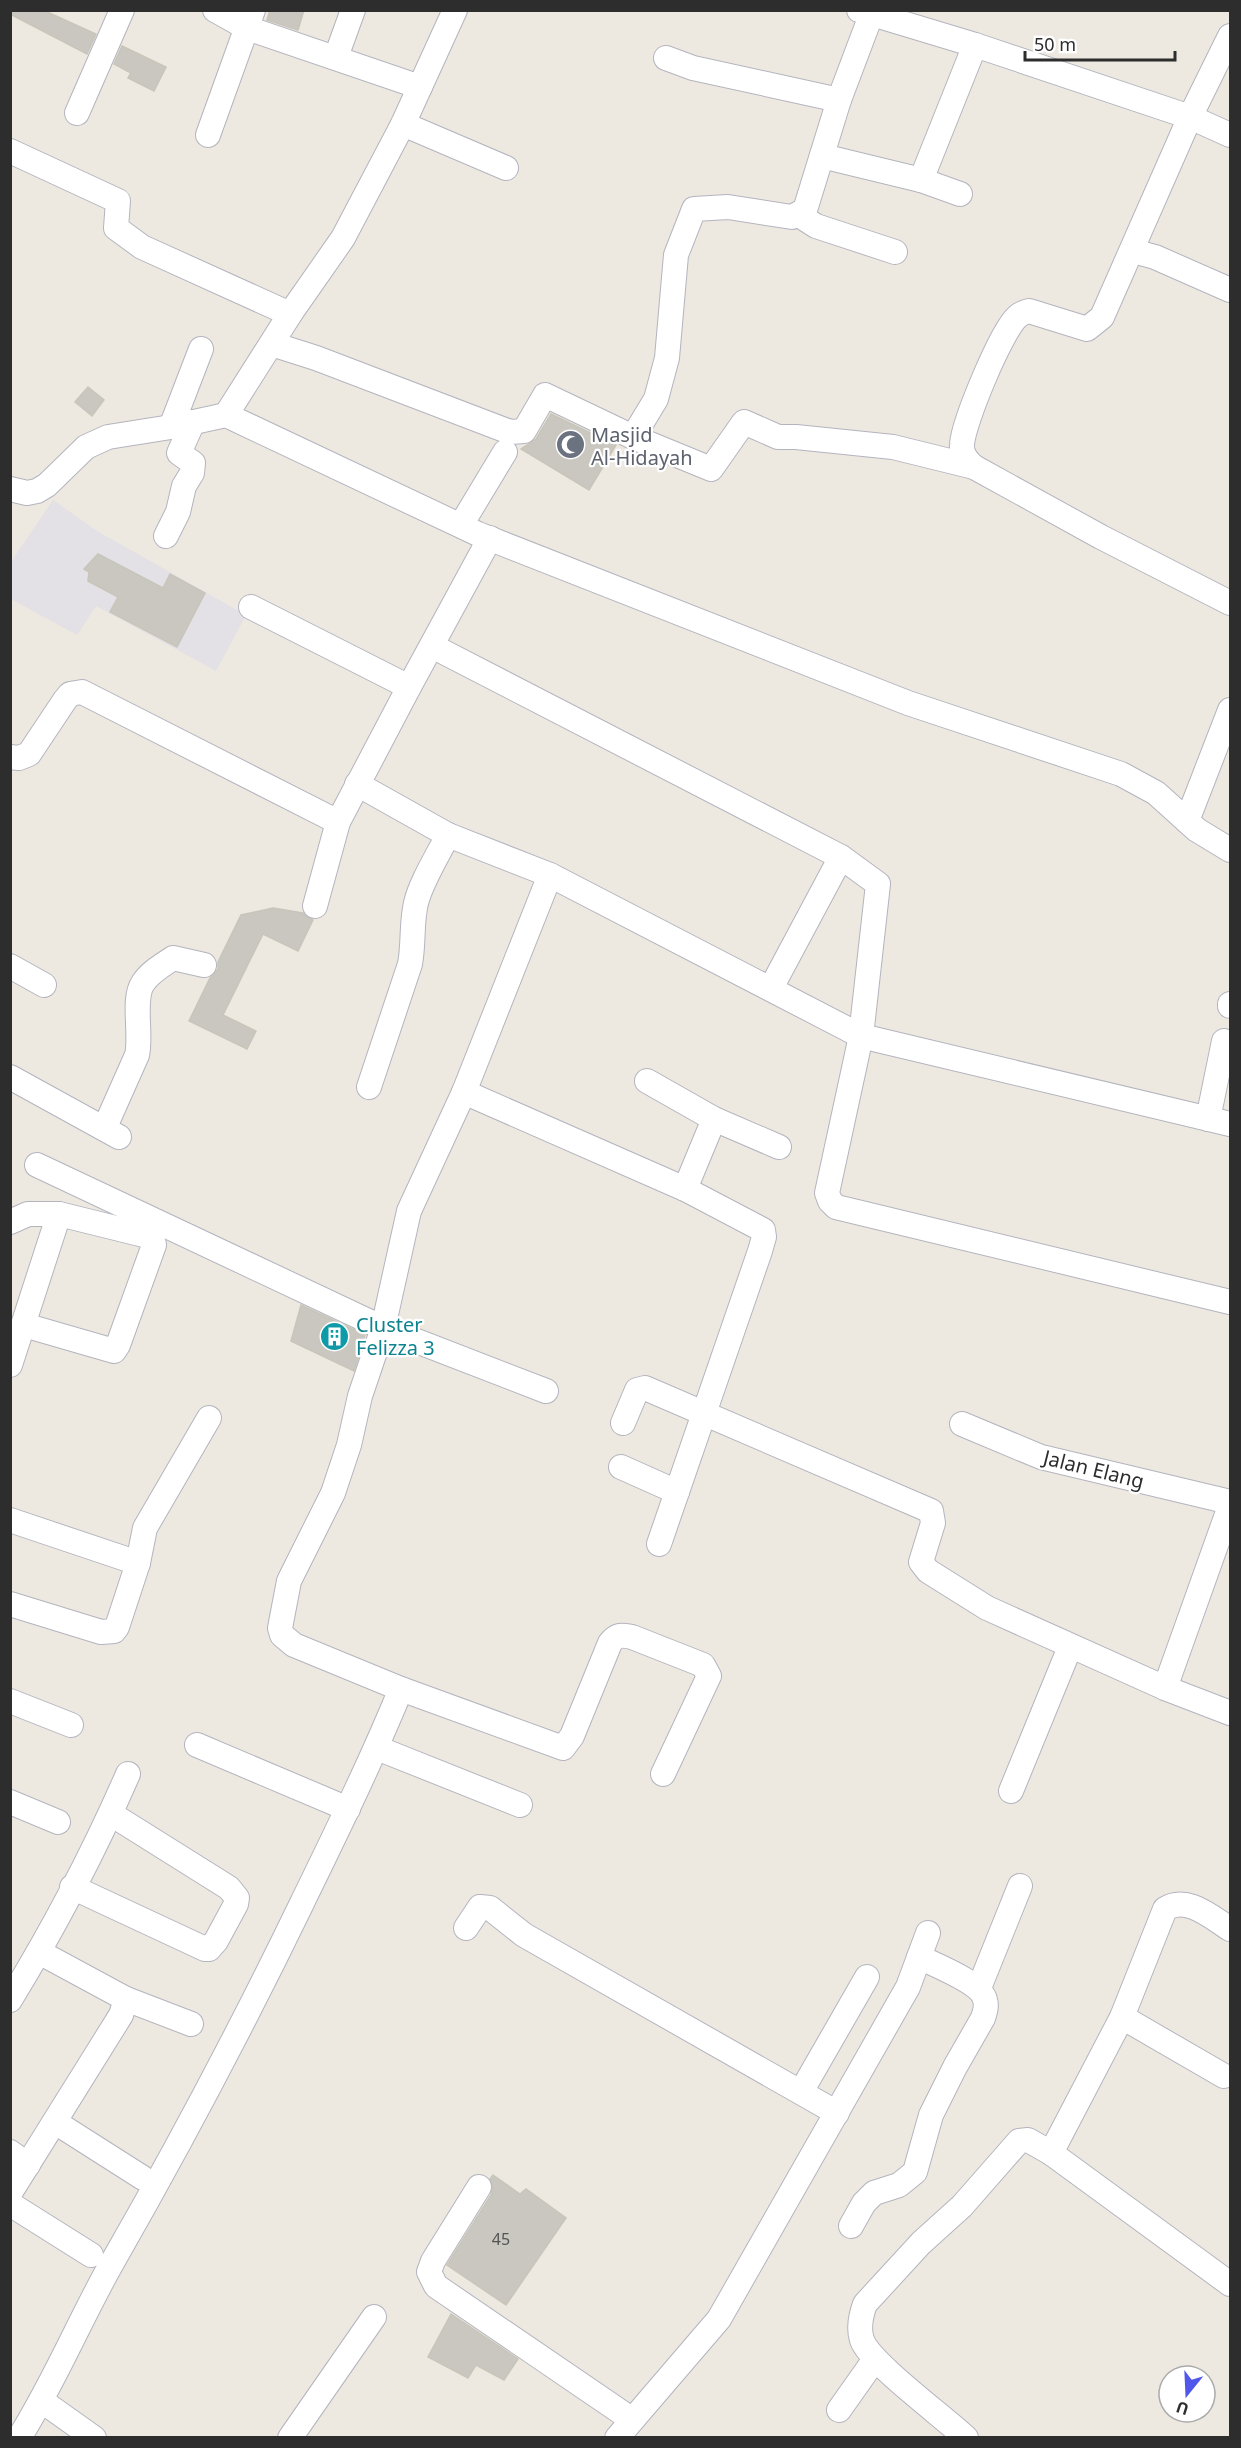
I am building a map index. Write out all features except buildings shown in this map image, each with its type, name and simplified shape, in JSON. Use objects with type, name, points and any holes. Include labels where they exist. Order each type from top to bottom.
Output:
[{"type":"street","points":[[77,113],[122,10]]},
{"type":"street","points":[[215,10],[250,19],[336,57],[420,87]]},
{"type":"street","points":[[336,57],[353,10]]},
{"type":"street","points":[[226,415],[290,314],[343,238],[403,124],[455,10]]},
{"type":"street","points":[[895,252],[816,226],[805,219],[805,210],[868,12],[1190,117],[1230,135]]},
{"type":"street","points":[[208,135],[250,19]]},
{"type":"street","points":[[974,467],[964,456],[962,445],[968,417],[998,348],[1017,317],[1029,311],[1087,330],[1102,317],[1190,117],[1230,36]]},
{"type":"street","points":[[921,180],[975,45]]},
{"type":"street","points":[[666,58],[693,68],[839,100]]},
{"type":"street","points":[[403,124],[506,168]]},
{"type":"street","points":[[10,151],[118,201],[116,228],[142,247],[290,314]]},
{"type":"street","points":[[822,156],[921,180],[960,194]]},
{"type":"street","points":[[633,437],[656,399],[667,358],[676,255],[694,209],[728,207],[792,218],[805,210]]},
{"type":"street","points":[[1133,251],[1155,257],[1230,290]]},
{"type":"street","points":[[272,344],[316,358],[510,432],[524,431],[545,394],[633,437],[711,469],[744,422],[778,437],[893,447],[974,467],[1101,537],[1230,603]]},
{"type":"street","points":[[166,536],[178,512],[184,486],[192,474],[193,463],[179,453],[182,425],[201,349]]},
{"type":"street","points":[[10,489],[27,493],[37,491],[47,485],[86,447],[108,437],[226,415],[490,538],[908,703],[1121,774],[1156,793],[1197,830],[1230,850]]},
{"type":"street","points":[[460,525],[505,452]]},
{"type":"street","points":[[315,906],[338,822],[408,687],[490,538]]},
{"type":"street","points":[[251,607],[408,687]]},
{"type":"street","points":[[432,646],[842,857],[878,884],[861,1036],[827,1193],[830,1201],[836,1207],[1230,1302]]},
{"type":"street","points":[[10,757],[19,758],[29,754],[70,694],[82,692],[338,822]]},
{"type":"street","points":[[1187,821],[1230,710]]},
{"type":"street","points":[[357,784],[448,835],[550,874],[861,1036],[1219,1122],[1224,1041]]},
{"type":"street","points":[[369,1087],[410,964],[414,944],[412,924],[416,900],[448,835]]},
{"type":"street","points":[[771,988],[842,857]]},
{"type":"street","points":[[550,874],[464,1092],[409,1211],[383,1328],[365,1379],[349,1445],[333,1493],[289,1581],[280,1628],[282,1635],[294,1645],[401,1689],[563,1748],[572,1736],[609,1642],[615,1636],[632,1637],[703,1665],[710,1676],[663,1774]]},
{"type":"street","points":[[10,1077],[112,1132],[140,1045],[139,992],[143,982],[154,970],[173,958],[204,965]]},
{"type":"street","points":[[10,966],[44,985]]},
{"type":"street","points":[[647,1081],[714,1119],[779,1147]]},
{"type":"street","points":[[464,1092],[685,1189],[760,1228],[765,1233],[659,1544]]},
{"type":"street","points":[[685,1189],[714,1119]]},
{"type":"street","points":[[37,1165],[383,1328],[546,1391]]},
{"type":"street","points":[[10,1222],[28,1214],[64,1215],[148,1236],[154,1245],[116,1349],[110,1352],[24,1325]]},
{"type":"street","points":[[10,1365],[64,1215]]},
{"type":"street","points":[[623,1423],[640,1387],[931,1511],[933,1523],[921,1562],[928,1571],[987,1608],[1070,1647],[1230,1713]]},
{"type":"street","points":[[10,1604],[101,1632],[114,1631],[138,1563],[145,1528],[209,1418]]},
{"type":"street","name":"Jalan Elang","points":[[962,1424],[1041,1457],[1230,1504]]},
{"type":"street","points":[[621,1467],[677,1492]]},
{"type":"street","points":[[1165,1688],[1230,1504]]},
{"type":"street","points":[[10,1520],[138,1563]]},
{"type":"street","points":[[1011,1791],[1070,1647]]},
{"type":"street","points":[[19,2438],[42,2401],[111,2264],[157,2185],[250,2009],[377,1748],[401,1689]]},
{"type":"street","points":[[10,1701],[70,1725]]},
{"type":"street","points":[[197,1746],[348,1809]]},
{"type":"street","points":[[377,1748],[520,1805]]},
{"type":"street","points":[[10,2000],[39,1952],[111,1814],[128,1774]]},
{"type":"street","points":[[10,1802],[58,1822]]},
{"type":"street","points":[[72,1887],[205,1949],[216,1941],[236,1904],[237,1898],[229,1888],[111,1814]]},
{"type":"street","points":[[979,1988],[1020,1886]]},
{"type":"street","points":[[1051,2153],[1122,2017],[1165,1909],[1174,1903],[1184,1903],[1230,1929]]},
{"type":"street","points":[[466,1928],[480,1907],[490,1908],[524,1935],[837,2113]]},
{"type":"street","points":[[479,2187],[433,2261],[429,2272],[436,2286],[629,2430],[719,2319],[908,1988],[928,1933]]},
{"type":"street","points":[[39,1952],[126,1999],[191,2024]]},
{"type":"street","points":[[851,2226],[864,2203],[874,2193],[898,2185],[915,2172],[931,2115],[954,2067],[983,2018],[986,2000],[979,1988],[919,1956]]},
{"type":"street","points":[[801,2092],[867,1977]]},
{"type":"street","points":[[91,2255],[15,2179],[56,2122],[121,2015],[126,1999]]},
{"type":"street","points":[[1122,2017],[1224,2076]]},
{"type":"street","points":[[56,2122],[143,2178]]},
{"type":"street","points":[[966,2438],[875,2359],[862,2340],[860,2326],[865,2304],[921,2243],[962,2206],[1019,2141],[1028,2140],[1051,2153],[1230,2284]]},
{"type":"street","points":[[290,2438],[374,2317]]},
{"type":"street","points":[[839,2410],[875,2359]]},
{"type":"street","points":[[42,2401],[94,2438]]},
{"type":"shaded area","points":[[53,500],[97,531],[246,615],[216,671],[96,606],[77,635],[11,599],[11,562]]},
{"type":"place","name":"Masjid Al-Hidayah","points":[[570,445]]},
{"type":"place","name":"Cluster Felizza 3","points":[[335,1336]]}]
